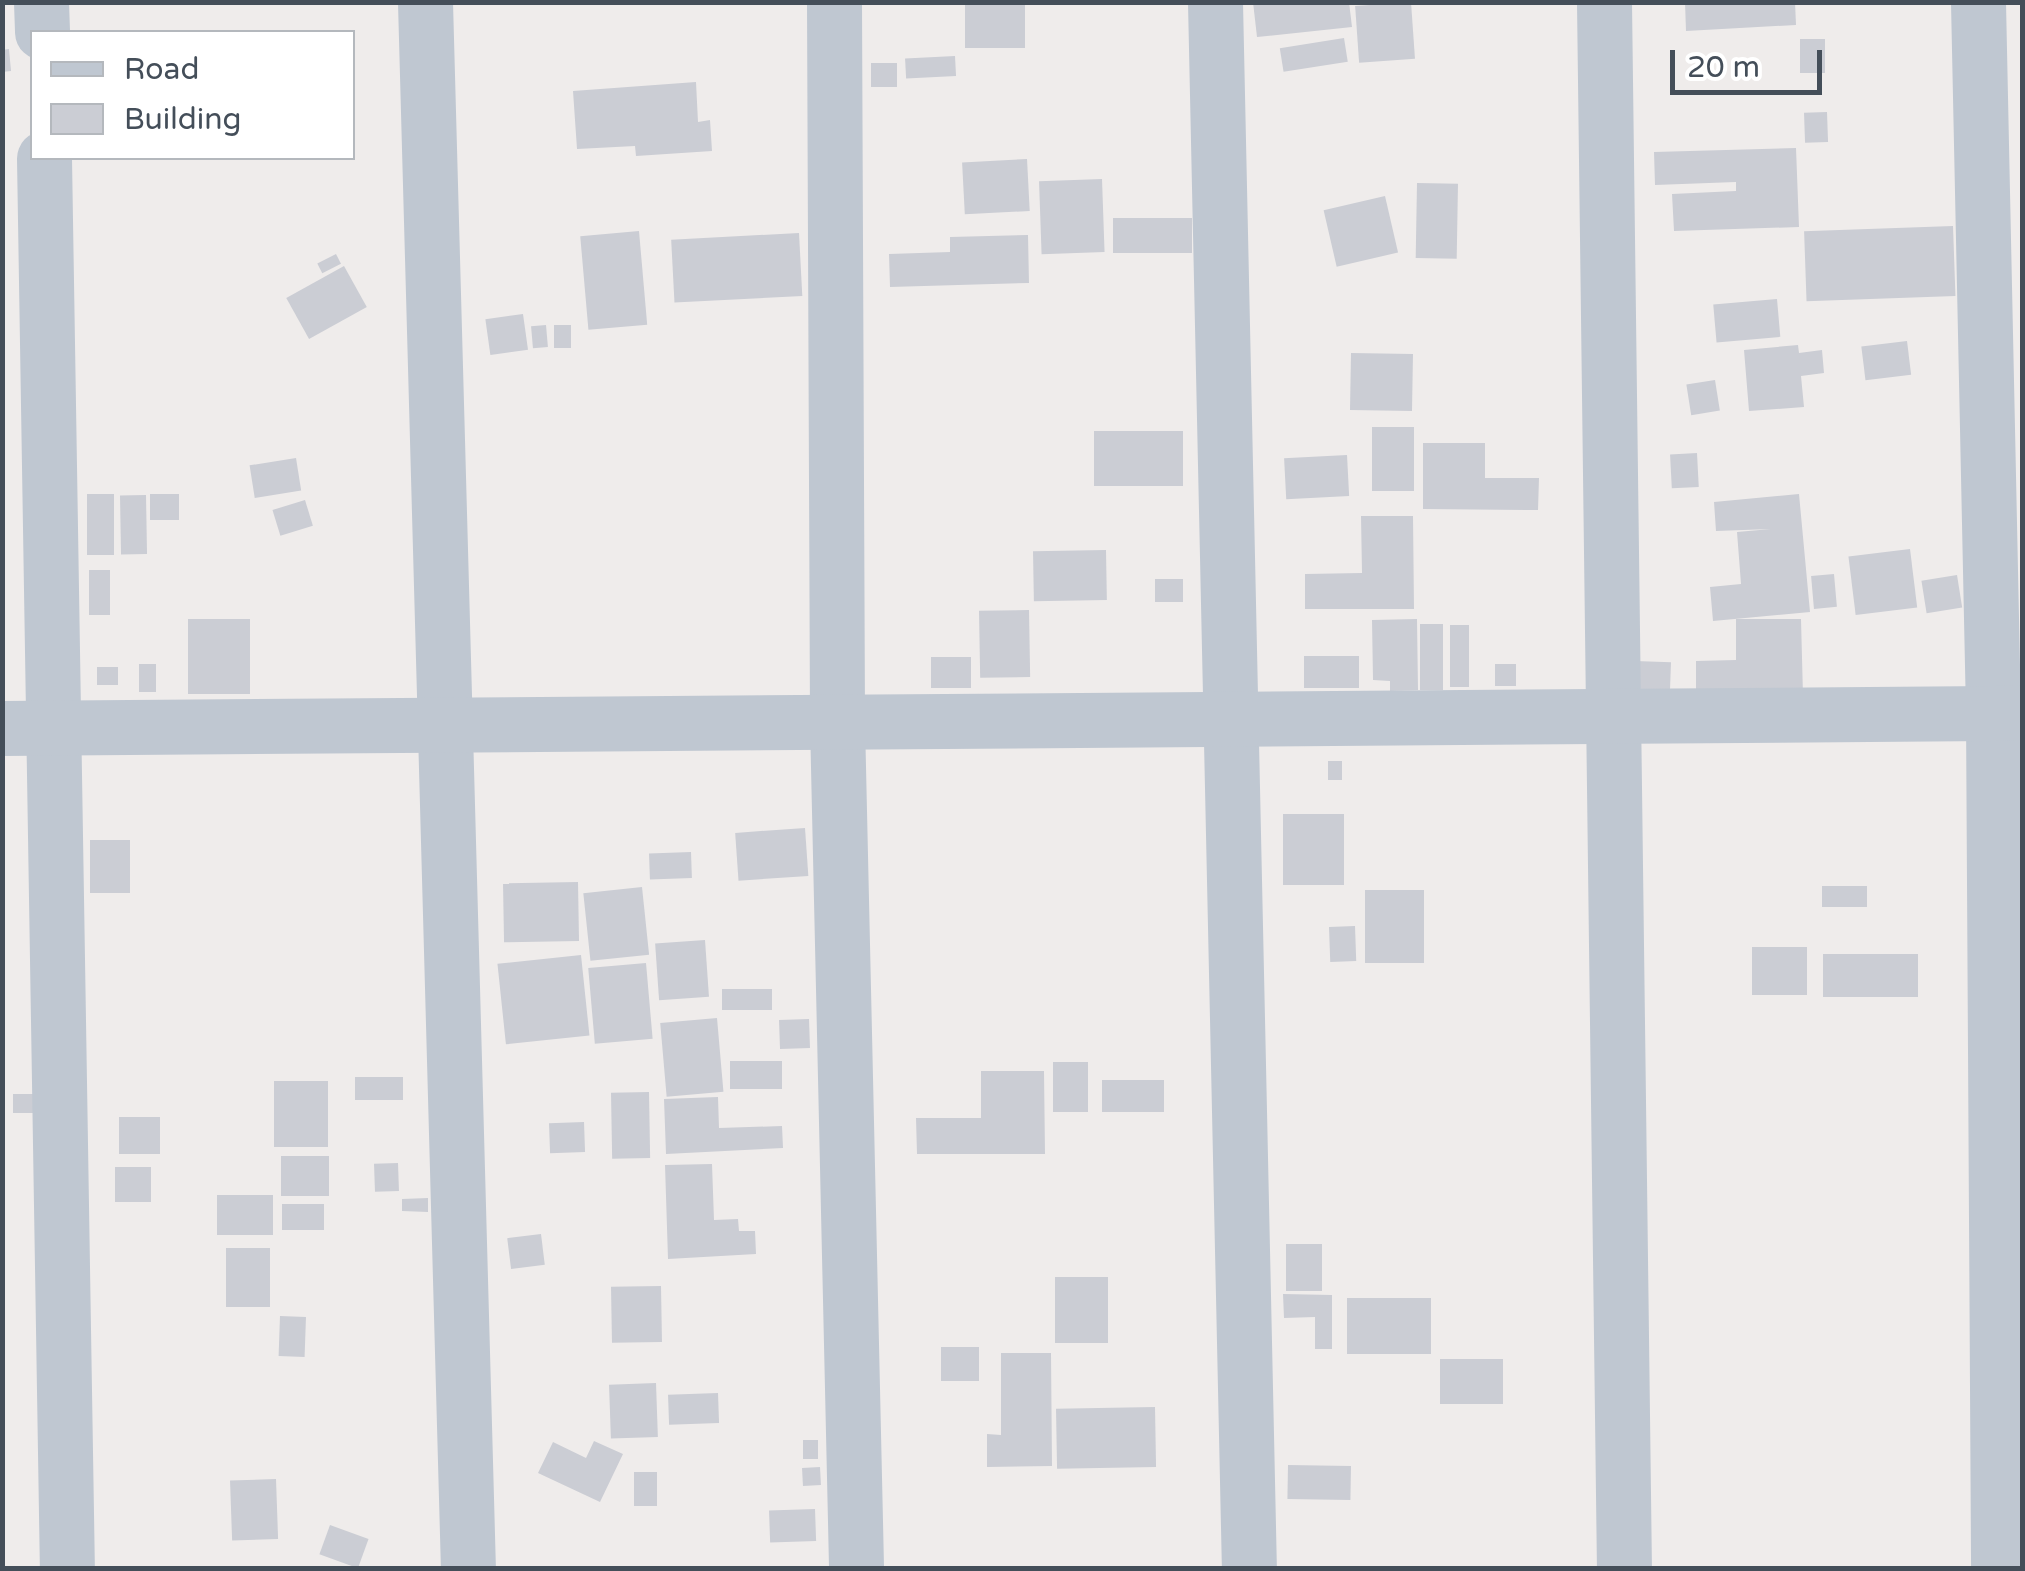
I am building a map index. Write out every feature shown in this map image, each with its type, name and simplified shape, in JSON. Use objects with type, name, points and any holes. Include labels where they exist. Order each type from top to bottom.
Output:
[{"type":"street","points":[[41,2],[42,30]]},
{"type":"street","points":[[424,2],[468,1568]]},
{"type":"street","points":[[834,2],[837,722],[856,1568]]},
{"type":"street","points":[[1215,2],[1249,1568]]},
{"type":"street","points":[[1604,2],[1624,1568]]},
{"type":"street","points":[[1978,2],[2008,713],[1998,1568]]},
{"type":"street","points":[[44,160],[28,728],[67,1568]]},
{"type":"street","points":[[28,728],[2008,713]]},
{"type":"building","points":[[965,2],[1025,2],[1025,48],[965,48]]},
{"type":"building","points":[[1253,2],[1349,2],[1352,27],[1257,37]]},
{"type":"building","points":[[1411,2],[1415,59],[1359,63],[1355,6]]},
{"type":"building","points":[[1685,2],[1795,2],[1796,25],[1686,31]]},
{"type":"building","points":[[1344,38],[1348,62],[1284,72],[1280,48]]},
{"type":"building","points":[[1800,39],[1825,39],[1825,73],[1800,73]]},
{"type":"building","points":[[9,49],[11,71],[2,72],[2,50]]},
{"type":"building","points":[[955,56],[956,76],[906,79],[905,59]]},
{"type":"building","points":[[871,63],[897,63],[897,87],[871,87]]},
{"type":"building","points":[[696,82],[698,122],[710,120],[712,151],[636,156],[635,146],[577,149],[573,91]]},
{"type":"building","points":[[1827,112],[1828,142],[1805,143],[1804,113]]},
{"type":"building","points":[[1796,148],[1799,227],[1674,231],[1672,194],[1736,191],[1736,182],[1655,185],[1654,152]]},
{"type":"building","points":[[1027,159],[1030,211],[965,214],[962,162]]},
{"type":"building","points":[[1102,179],[1105,252],[1042,254],[1039,181]]},
{"type":"building","points":[[1417,183],[1458,184],[1457,259],[1416,258]]},
{"type":"building","points":[[1385,196],[1398,253],[1337,267],[1324,210]]},
{"type":"building","points":[[1113,218],[1192,218],[1192,253],[1113,253]]},
{"type":"building","points":[[1953,226],[1955,296],[1807,301],[1804,231]]},
{"type":"building","points":[[639,231],[647,325],[588,330],[580,236]]},
{"type":"building","points":[[799,233],[802,296],[674,303],[671,240]]},
{"type":"building","points":[[1028,235],[1029,283],[890,287],[889,254],[950,252],[950,237]]},
{"type":"building","points":[[336,254],[341,264],[322,273],[317,264]]},
{"type":"building","points":[[344,266],[367,307],[309,339],[286,298]]},
{"type":"building","points":[[1777,299],[1780,337],[1717,342],[1713,305]]},
{"type":"building","points":[[523,314],[528,350],[490,355],[485,319]]},
{"type":"building","points":[[546,325],[548,347],[533,348],[531,326]]},
{"type":"building","points":[[554,325],[571,325],[571,348],[554,348]]},
{"type":"building","points":[[1907,341],[1911,375],[1865,380],[1861,347]]},
{"type":"building","points":[[1798,345],[1799,353],[1822,350],[1824,373],[1801,376],[1804,407],[1749,411],[1744,350]]},
{"type":"building","points":[[1351,353],[1413,354],[1412,411],[1350,410]]},
{"type":"building","points":[[1715,380],[1720,411],[1691,415],[1686,385]]},
{"type":"building","points":[[1372,427],[1414,427],[1414,491],[1372,491]]},
{"type":"building","points":[[1094,431],[1183,431],[1183,486],[1094,486]]},
{"type":"building","points":[[1423,443],[1485,443],[1485,478],[1539,478],[1538,510],[1423,509]]},
{"type":"building","points":[[1697,453],[1699,487],[1672,488],[1670,454]]},
{"type":"building","points":[[1347,455],[1349,496],[1286,499],[1284,458]]},
{"type":"building","points":[[296,458],[301,491],[255,498],[250,465]]},
{"type":"building","points":[[87,494],[114,494],[114,555],[87,555]]},
{"type":"building","points":[[150,494],[179,494],[179,520],[150,520]]},
{"type":"building","points":[[1799,494],[1810,612],[1713,621],[1710,587],[1741,584],[1737,532],[1771,529],[1716,531],[1714,502]]},
{"type":"building","points":[[120,495],[146,495],[147,554],[121,554]]},
{"type":"building","points":[[305,500],[313,526],[280,536],[272,510]]},
{"type":"building","points":[[1361,516],[1413,516],[1414,609],[1305,609],[1305,574],[1362,573]]},
{"type":"building","points":[[1910,549],[1917,608],[1856,615],[1848,557]]},
{"type":"building","points":[[1106,550],[1107,600],[1034,601],[1033,551]]},
{"type":"building","points":[[89,570],[110,570],[110,615],[89,615]]},
{"type":"building","points":[[1834,574],[1837,607],[1814,609],[1811,576]]},
{"type":"building","points":[[1957,575],[1962,608],[1927,613],[1921,581]]},
{"type":"building","points":[[1155,579],[1183,579],[1183,602],[1155,602]]},
{"type":"building","points":[[1029,610],[1030,677],[980,678],[979,611]]},
{"type":"building","points":[[188,619],[250,619],[250,694],[188,694]]},
{"type":"building","points":[[1417,619],[1418,690],[1390,691],[1390,681],[1373,680],[1372,620]]},
{"type":"building","points":[[1736,619],[1801,619],[1803,696],[1696,697],[1696,661],[1736,660]]},
{"type":"building","points":[[1420,624],[1443,624],[1443,690],[1420,690]]},
{"type":"building","points":[[1450,625],[1469,625],[1469,687],[1450,687]]},
{"type":"building","points":[[1304,656],[1359,656],[1359,688],[1304,688]]},
{"type":"building","points":[[931,657],[971,657],[971,688],[931,688]]},
{"type":"building","points":[[1635,661],[1671,662],[1670,697],[1634,696]]},
{"type":"building","points":[[139,664],[156,664],[156,692],[139,692]]},
{"type":"building","points":[[1495,664],[1516,664],[1516,686],[1495,686]]},
{"type":"building","points":[[97,667],[118,667],[118,685],[97,685]]},
{"type":"building","points":[[1328,761],[1342,761],[1342,780],[1328,780]]},
{"type":"building","points":[[1283,814],[1344,814],[1344,885],[1283,885]]},
{"type":"building","points":[[805,828],[808,876],[739,881],[735,833]]},
{"type":"building","points":[[90,840],[130,840],[130,893],[90,893]]},
{"type":"building","points":[[691,852],[692,878],[650,879],[649,853]]},
{"type":"building","points":[[578,882],[579,941],[504,942],[503,883]]},
{"type":"building","points":[[1822,886],[1867,886],[1867,907],[1822,907]]},
{"type":"building","points":[[642,887],[649,955],[590,961],[583,893]]},
{"type":"building","points":[[1365,890],[1424,890],[1424,963],[1365,963]]},
{"type":"building","points":[[1355,926],[1356,961],[1330,962],[1329,927]]},
{"type":"building","points":[[705,940],[709,997],[659,1000],[655,943]]},
{"type":"building","points":[[1752,947],[1807,947],[1807,995],[1752,995]]},
{"type":"building","points":[[1823,954],[1918,954],[1918,997],[1823,997]]},
{"type":"building","points":[[581,955],[589,1036],[506,1044],[497,964]]},
{"type":"building","points":[[646,963],[653,1039],[595,1044],[588,968]]},
{"type":"building","points":[[722,989],[772,989],[772,1010],[722,1010]]},
{"type":"building","points":[[717,1018],[723,1092],[667,1097],[660,1023]]},
{"type":"building","points":[[809,1019],[810,1048],[780,1049],[779,1020]]},
{"type":"building","points":[[730,1061],[782,1061],[782,1089],[730,1089]]},
{"type":"building","points":[[1053,1062],[1088,1062],[1088,1112],[1053,1112]]},
{"type":"building","points":[[981,1071],[1044,1071],[1045,1154],[917,1154],[916,1118],[981,1118]]},
{"type":"building","points":[[355,1077],[403,1077],[403,1100],[355,1100]]},
{"type":"building","points":[[1102,1080],[1164,1080],[1164,1112],[1102,1112]]},
{"type":"building","points":[[274,1081],[328,1081],[328,1147],[274,1147]]},
{"type":"building","points":[[649,1092],[650,1158],[612,1159],[611,1093]]},
{"type":"building","points":[[13,1094],[36,1094],[36,1113],[13,1113]]},
{"type":"building","points":[[718,1097],[719,1128],[782,1126],[783,1148],[666,1154],[664,1099]]},
{"type":"building","points":[[119,1117],[160,1117],[160,1154],[119,1154]]},
{"type":"building","points":[[584,1122],[585,1152],[550,1153],[549,1123]]},
{"type":"building","points":[[281,1156],[329,1156],[329,1196],[281,1196]]},
{"type":"building","points":[[398,1163],[399,1191],[375,1192],[374,1164]]},
{"type":"building","points":[[712,1164],[714,1220],[738,1219],[739,1231],[755,1231],[756,1254],[668,1259],[665,1165]]},
{"type":"building","points":[[115,1167],[151,1167],[151,1202],[115,1202]]},
{"type":"building","points":[[217,1195],[273,1195],[273,1235],[217,1235]]},
{"type":"building","points":[[428,1198],[428,1212],[402,1211],[402,1199]]},
{"type":"building","points":[[282,1204],[324,1204],[324,1230],[282,1230]]},
{"type":"building","points":[[541,1234],[545,1265],[511,1269],[507,1238]]},
{"type":"building","points":[[1286,1244],[1322,1244],[1322,1291],[1286,1291]]},
{"type":"building","points":[[226,1248],[270,1248],[270,1307],[226,1307]]},
{"type":"building","points":[[1055,1277],[1108,1277],[1108,1343],[1055,1343]]},
{"type":"building","points":[[661,1286],[662,1342],[612,1343],[611,1287]]},
{"type":"building","points":[[1283,1294],[1332,1295],[1332,1349],[1315,1349],[1315,1317],[1284,1318]]},
{"type":"building","points":[[1347,1298],[1431,1298],[1431,1354],[1347,1354]]},
{"type":"building","points":[[280,1316],[306,1317],[305,1357],[279,1356]]},
{"type":"building","points":[[941,1347],[979,1347],[979,1381],[941,1381]]},
{"type":"building","points":[[1001,1353],[1051,1353],[1052,1466],[987,1467],[987,1434],[1001,1435]]},
{"type":"building","points":[[1440,1359],[1503,1359],[1503,1404],[1440,1404]]},
{"type":"building","points":[[656,1383],[658,1437],[611,1439],[609,1385]]},
{"type":"building","points":[[718,1393],[719,1423],[669,1425],[668,1395]]},
{"type":"building","points":[[1155,1407],[1156,1467],[1057,1469],[1056,1409]]},
{"type":"building","points":[[803,1440],[818,1440],[818,1459],[803,1459]]},
{"type":"building","points":[[594,1441],[623,1454],[600,1502],[538,1473],[553,1442],[586,1458]]},
{"type":"building","points":[[1288,1465],[1351,1466],[1350,1500],[1287,1499]]},
{"type":"building","points":[[820,1467],[821,1485],[803,1486],[802,1468]]},
{"type":"building","points":[[634,1472],[657,1472],[657,1506],[634,1506]]},
{"type":"building","points":[[276,1479],[278,1539],[232,1541],[230,1481]]},
{"type":"building","points":[[815,1509],[816,1541],[770,1543],[769,1511]]},
{"type":"building","points":[[330,1525],[369,1539],[358,1568],[319,1554]]}]
